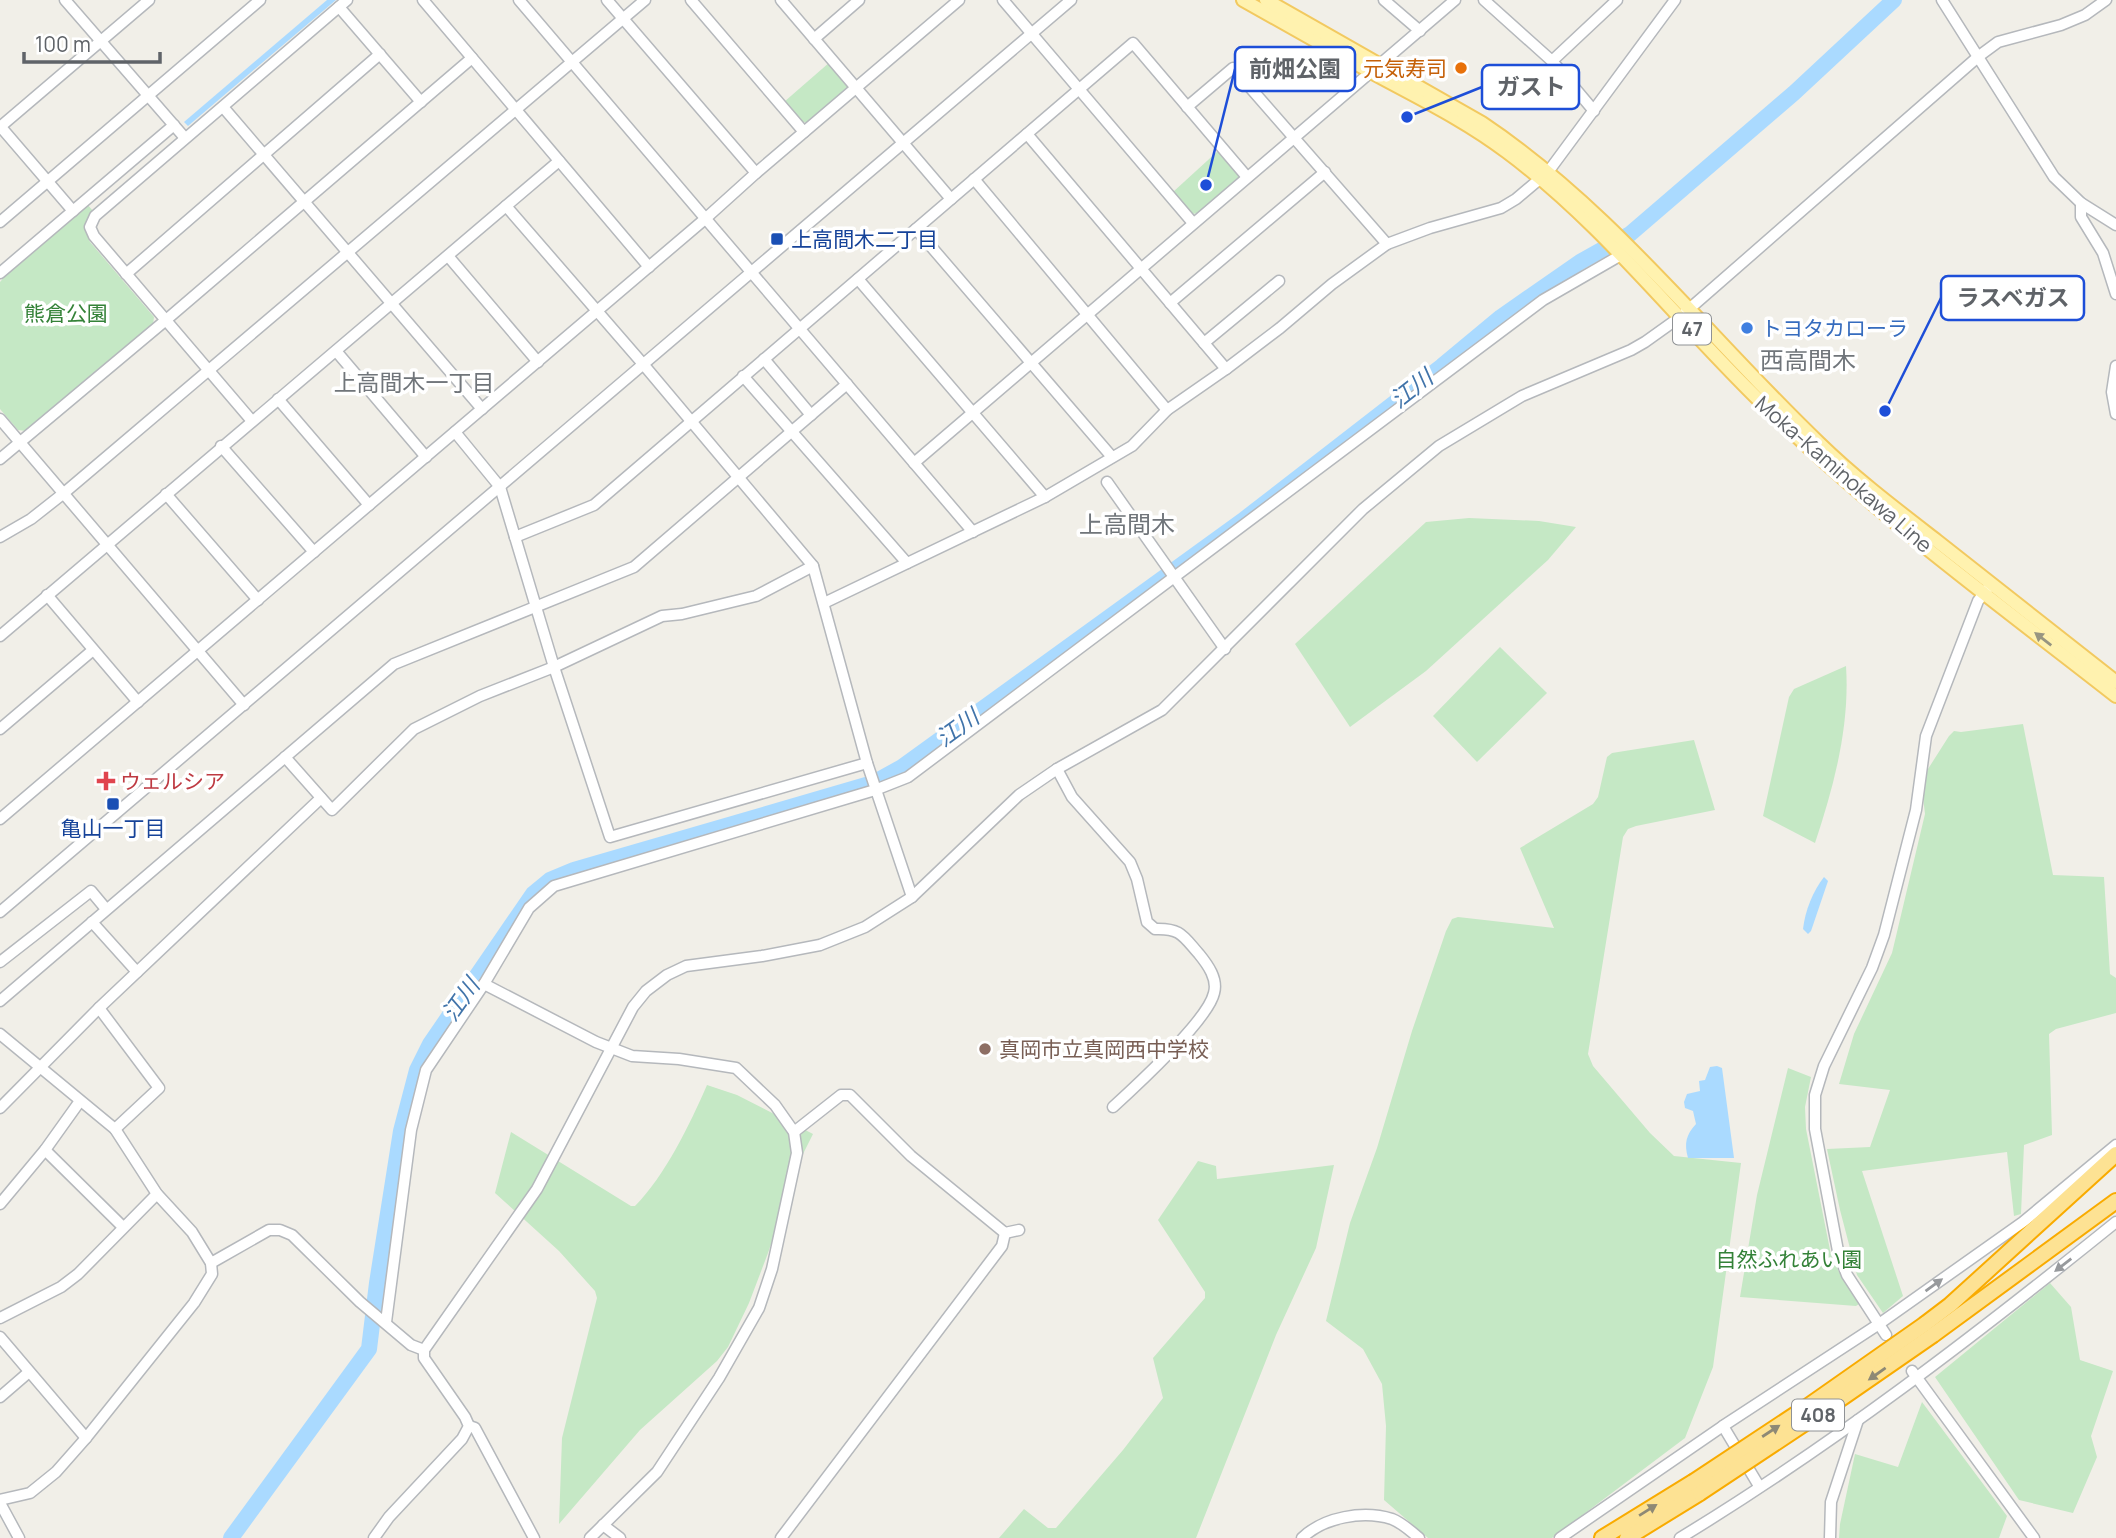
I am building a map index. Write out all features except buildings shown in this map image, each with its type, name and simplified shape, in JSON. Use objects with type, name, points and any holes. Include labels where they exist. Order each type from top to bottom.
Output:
[{"type":"highway","name":"408","points":[[1929,1329],[1950,1305],[2116,1154]]},
{"type":"highway","name":"408","points":[[1602,1538],[1696,1487],[1816,1416],[1929,1329],[2116,1201]]},
{"type":"highway","name":"408","points":[[1628,1537],[1696,1487]]},
{"type":"main road","name":"Moka-Kaminokawa Line","points":[[1243,0],[1482,123],[1512,143],[1621,255],[1822,447],[2116,696]]},
{"type":"main road","name":"Moka-Kaminokawa Line","points":[[1266,0],[1375,68]]},
{"type":"main road","name":"Moka-Kaminokawa Line","points":[[1544,175],[1605,223],[1684,313]]},
{"type":"main road","name":"Moka-Kaminokawa Line","points":[[1987,588],[2116,682]]},
{"type":"street","points":[[65,0],[185,138]]},
{"type":"street","points":[[73,211],[0,127],[149,0]]},
{"type":"street","points":[[0,222],[260,0]]},
{"type":"street","points":[[423,0],[649,267]]},
{"type":"street","points":[[519,0],[973,533]]},
{"type":"street","points":[[607,0],[756,173]]},
{"type":"street","points":[[0,537],[30,519],[64,493],[645,0]]},
{"type":"street","points":[[691,0],[804,132]]},
{"type":"street","points":[[780,0],[951,199]]},
{"type":"street","points":[[814,39],[859,0]]},
{"type":"street","points":[[0,819],[959,0]]},
{"type":"street","points":[[1003,0],[1194,223]]},
{"type":"street","points":[[0,912],[1071,0]]},
{"type":"street","points":[[1384,0],[1420,31]]},
{"type":"street","points":[[914,463],[1455,0]]},
{"type":"street","points":[[1484,0],[1552,61],[1594,111]]},
{"type":"street","points":[[1552,61],[1617,0]]},
{"type":"street","points":[[824,603],[1045,497],[1132,446],[1167,410],[1226,369],[1332,284],[1387,244],[1430,228],[1501,208],[1516,199],[1544,175],[1675,0]]},
{"type":"street","points":[[1942,0],[2054,177],[2081,203],[2116,225]]},
{"type":"street","points":[[534,1538],[488,1448],[475,1428],[469,1426],[424,1358],[424,1350],[537,1189],[611,1048],[634,1007],[646,992],[667,975],[686,966],[762,957],[820,945],[865,927],[912,897],[1019,794],[1057,769],[1162,710],[1363,509],[1439,446],[1522,396],[1646,342],[1684,313],[1979,56],[1998,42],[2061,25],[2085,15],[2106,0]]},
{"type":"street","points":[[252,421],[94,236],[90,227],[95,216],[343,3],[380,54],[421,102]]},
{"type":"street","points":[[515,537],[594,505],[1133,43],[1247,177]]},
{"type":"street","points":[[126,274],[380,54]]},
{"type":"street","points":[[0,459],[472,58]]},
{"type":"street","points":[[1187,107],[1233,68],[1387,244]]},
{"type":"street","points":[[223,107],[482,409]]},
{"type":"street","points":[[0,273],[174,125]]},
{"type":"street","points":[[1027,134],[1226,369]]},
{"type":"street","points":[[0,636],[559,161]]},
{"type":"street","points":[[1170,303],[1325,172]]},
{"type":"street","points":[[974,179],[1167,410]]},
{"type":"street","points":[[2081,203],[2081,216],[2112,269],[2116,294]]},
{"type":"street","points":[[506,206],[813,566],[867,764],[912,897]]},
{"type":"street","points":[[916,229],[1112,457]]},
{"type":"street","points":[[386,1322],[411,1130],[426,1070],[484,984],[529,908],[554,886],[875,790],[908,777],[1543,300],[1621,255]]},
{"type":"street","points":[[448,256],[538,362]]},
{"type":"street","points":[[858,279],[1045,497]]},
{"type":"street","points":[[1204,343],[1279,281]]},
{"type":"street","points":[[336,351],[426,457]]},
{"type":"street","points":[[764,359],[811,415]]},
{"type":"street","points":[[2116,366],[2112,392],[2116,414]]},
{"type":"street","points":[[743,376],[907,563]]},
{"type":"street","points":[[0,1002],[394,664],[634,567],[847,384]]},
{"type":"street","points":[[278,399],[369,505]]},
{"type":"street","points":[[0,419],[244,705]]},
{"type":"street","points":[[454,432],[500,487],[554,667],[610,837],[867,764]]},
{"type":"street","points":[[221,446],[314,552]]},
{"type":"street","points":[[1107,482],[1225,649]]},
{"type":"street","points":[[166,494],[258,600]]},
{"type":"street","points":[[285,757],[332,810],[414,729],[480,696],[554,667],[662,615],[682,614],[756,596],[813,566]]},
{"type":"street","points":[[1886,1335],[1847,1275],[1838,1251],[1815,1129],[1815,1095],[1824,1066],[1872,968],[1884,935],[1916,810],[1926,736],[1969,625],[1987,588]]},
{"type":"street","points":[[47,595],[138,702]]},
{"type":"street","points":[[0,729],[93,650]]},
{"type":"street","points":[[1057,769],[1072,797],[1130,862],[1137,879],[1147,922],[1155,929],[1171,929],[1179,933],[1202,957],[1215,984],[1210,1003],[1199,1019],[1113,1107]]},
{"type":"street","points":[[0,1108],[99,1008],[321,798]]},
{"type":"street","points":[[0,962],[91,891],[106,909]]},
{"type":"street","points":[[92,922],[137,972]]},
{"type":"street","points":[[484,984],[596,1042],[632,1056],[679,1059],[736,1068],[775,1105],[794,1132],[797,1153],[772,1269],[759,1308],[719,1378],[657,1472],[590,1538]]},
{"type":"street","points":[[99,1008],[159,1088],[115,1129]]},
{"type":"street","points":[[0,1034],[115,1129],[157,1194],[183,1220],[211,1263],[212,1274],[194,1303],[56,1472],[30,1493],[0,1501],[19,1538]]},
{"type":"street","points":[[794,1132],[841,1095],[850,1095],[911,1156],[1005,1233]]},
{"type":"street","points":[[0,1204],[46,1150],[80,1101]]},
{"type":"street","points":[[1560,1538],[1723,1426],[1879,1324],[2023,1222],[2116,1145]]},
{"type":"street","points":[[46,1150],[123,1227]]},
{"type":"street","points":[[0,1318],[61,1287],[78,1274],[157,1194]]},
{"type":"street","points":[[1679,1538],[1858,1420],[2116,1222]]},
{"type":"street","points":[[211,1263],[269,1230],[280,1230],[292,1235],[363,1304],[411,1345],[424,1350]]},
{"type":"street","points":[[1005,1233],[1019,1230]]},
{"type":"street","points":[[782,1538],[1002,1246],[1005,1233]]},
{"type":"street","points":[[0,1337],[86,1438]]},
{"type":"street","points":[[0,1396],[29,1372]]},
{"type":"street","points":[[1914,1375],[2034,1538]]},
{"type":"street","points":[[1830,1538],[1831,1502],[1858,1420]]},
{"type":"street","points":[[374,1538],[389,1517],[462,1438],[469,1426]]},
{"type":"street","points":[[1723,1426],[1759,1486]]},
{"type":"street","points":[[1302,1538],[1308,1532],[1337,1518],[1368,1515],[1393,1520],[1419,1538]]},
{"type":"street","points":[[603,1525],[620,1538]]},
{"type":"green space","points":[[830,62],[848,84],[847,91],[808,123],[800,121],[784,102]]},
{"type":"green space","points":[[1219,150],[1239,173],[1238,178],[1199,213],[1192,214],[1173,192]]},
{"type":"green space","name":"熊倉公園","points":[[87,204],[93,211],[86,226],[90,242],[154,317],[153,325],[26,431],[18,430],[0,409],[0,282],[19,260]]},
{"type":"green space","points":[[1469,518],[1539,521],[1576,527],[1548,560],[1426,671],[1350,727],[1295,644],[1426,522]]},
{"type":"green space","points":[[1500,647],[1547,693],[1477,762],[1433,716]]},
{"type":"green space","points":[[1846,666],[1846,711],[1839,756],[1815,843],[1763,816],[1789,697],[1794,689]]},
{"type":"green space","points":[[2023,724],[2053,875],[2104,877],[2110,974],[2116,978],[2116,1013],[2056,1029],[2049,1034],[2052,1135],[2024,1145],[2021,1214],[2014,1216],[2007,1152],[1862,1171],[1903,1296],[1883,1313],[1857,1275],[1827,1149],[1870,1147],[1890,1090],[1839,1084],[1854,1034],[1892,953],[1925,814],[1921,780],[1954,731]]},
{"type":"green space","points":[[1694,740],[1715,810],[1636,826],[1628,829],[1623,837],[1588,1054],[1593,1066],[1650,1133],[1674,1156],[1741,1163],[1713,1367],[1685,1438],[1552,1538],[1428,1538],[1384,1500],[1386,1426],[1382,1384],[1363,1349],[1326,1321],[1350,1223],[1377,1148],[1412,1031],[1452,919],[1458,917],[1554,928],[1520,848],[1593,804],[1598,797],[1607,757],[1612,753]]},
{"type":"green space","name":"自然ふれあい園","points":[[1788,1068],[1811,1077],[1805,1107],[1806,1129],[1831,1255],[1859,1304],[1856,1306],[1740,1297],[1757,1195]]},
{"type":"green space","points":[[707,1085],[737,1095],[813,1134],[797,1166],[749,1303],[728,1347],[717,1361],[640,1430],[559,1524],[562,1438],[597,1298],[595,1291],[559,1251],[495,1193],[511,1132],[635,1206],[666,1165],[685,1133]]},
{"type":"green space","points":[[1198,1161],[1216,1166],[1217,1179],[1334,1165],[1316,1248],[1276,1335],[1196,1538],[999,1538],[1024,1509],[1048,1528],[1056,1528],[1123,1450],[1163,1398],[1153,1358],[1205,1298],[1205,1292],[1158,1220]]},
{"type":"green space","points":[[2050,1283],[2071,1307],[2080,1360],[2113,1371],[2091,1436],[2097,1457],[2073,1513],[2019,1500],[1935,1377]]},
{"type":"green space","points":[[1922,1402],[2007,1516],[1999,1538],[1839,1538],[1855,1454],[1898,1467]]},
{"type":"water","points":[[327,0],[336,0],[188,126],[184,122]]},
{"type":"water","points":[[1824,877],[1828,881],[1808,934],[1803,929],[1806,915],[1813,895]]},
{"type":"water","points":[[1710,1067],[1722,1068],[1734,1158],[1688,1158],[1687,1140],[1696,1124],[1693,1111],[1685,1108],[1684,1102],[1687,1094],[1700,1091],[1699,1081],[1705,1080]]},
{"type":"waterway","name":"江川","points":[[231,1538],[369,1349],[401,1131],[417,1070],[430,1044],[533,894],[550,880],[574,870],[873,783],[902,767],[1242,521],[1501,317],[1580,262],[1630,234],[1794,93],[1894,0]]},
{"type":"place","name":"元気寿司","points":[[1461,68]]},
{"type":"place","name":"ガスト","points":[[1407,117]]},
{"type":"place","name":"前畑公園","points":[[1206,185]]},
{"type":"place","name":"上高間木二丁目","points":[[777,239]]},
{"type":"place","name":"トヨタカローラ","points":[[1747,328]]},
{"type":"place","name":"ラスベガス","points":[[1885,411]]},
{"type":"place","name":"ウェルシア","points":[[106,781]]},
{"type":"place","name":"亀山一丁目","points":[[113,804]]},
{"type":"place","name":"真岡市立真岡西中学校","points":[[985,1049]]},
{"type":"district","name":"西高間木","points":[[1808,359]]},
{"type":"district","name":"上高間木一丁目","points":[[414,382]]},
{"type":"district","name":"上高間木","points":[[1127,523]]}]
